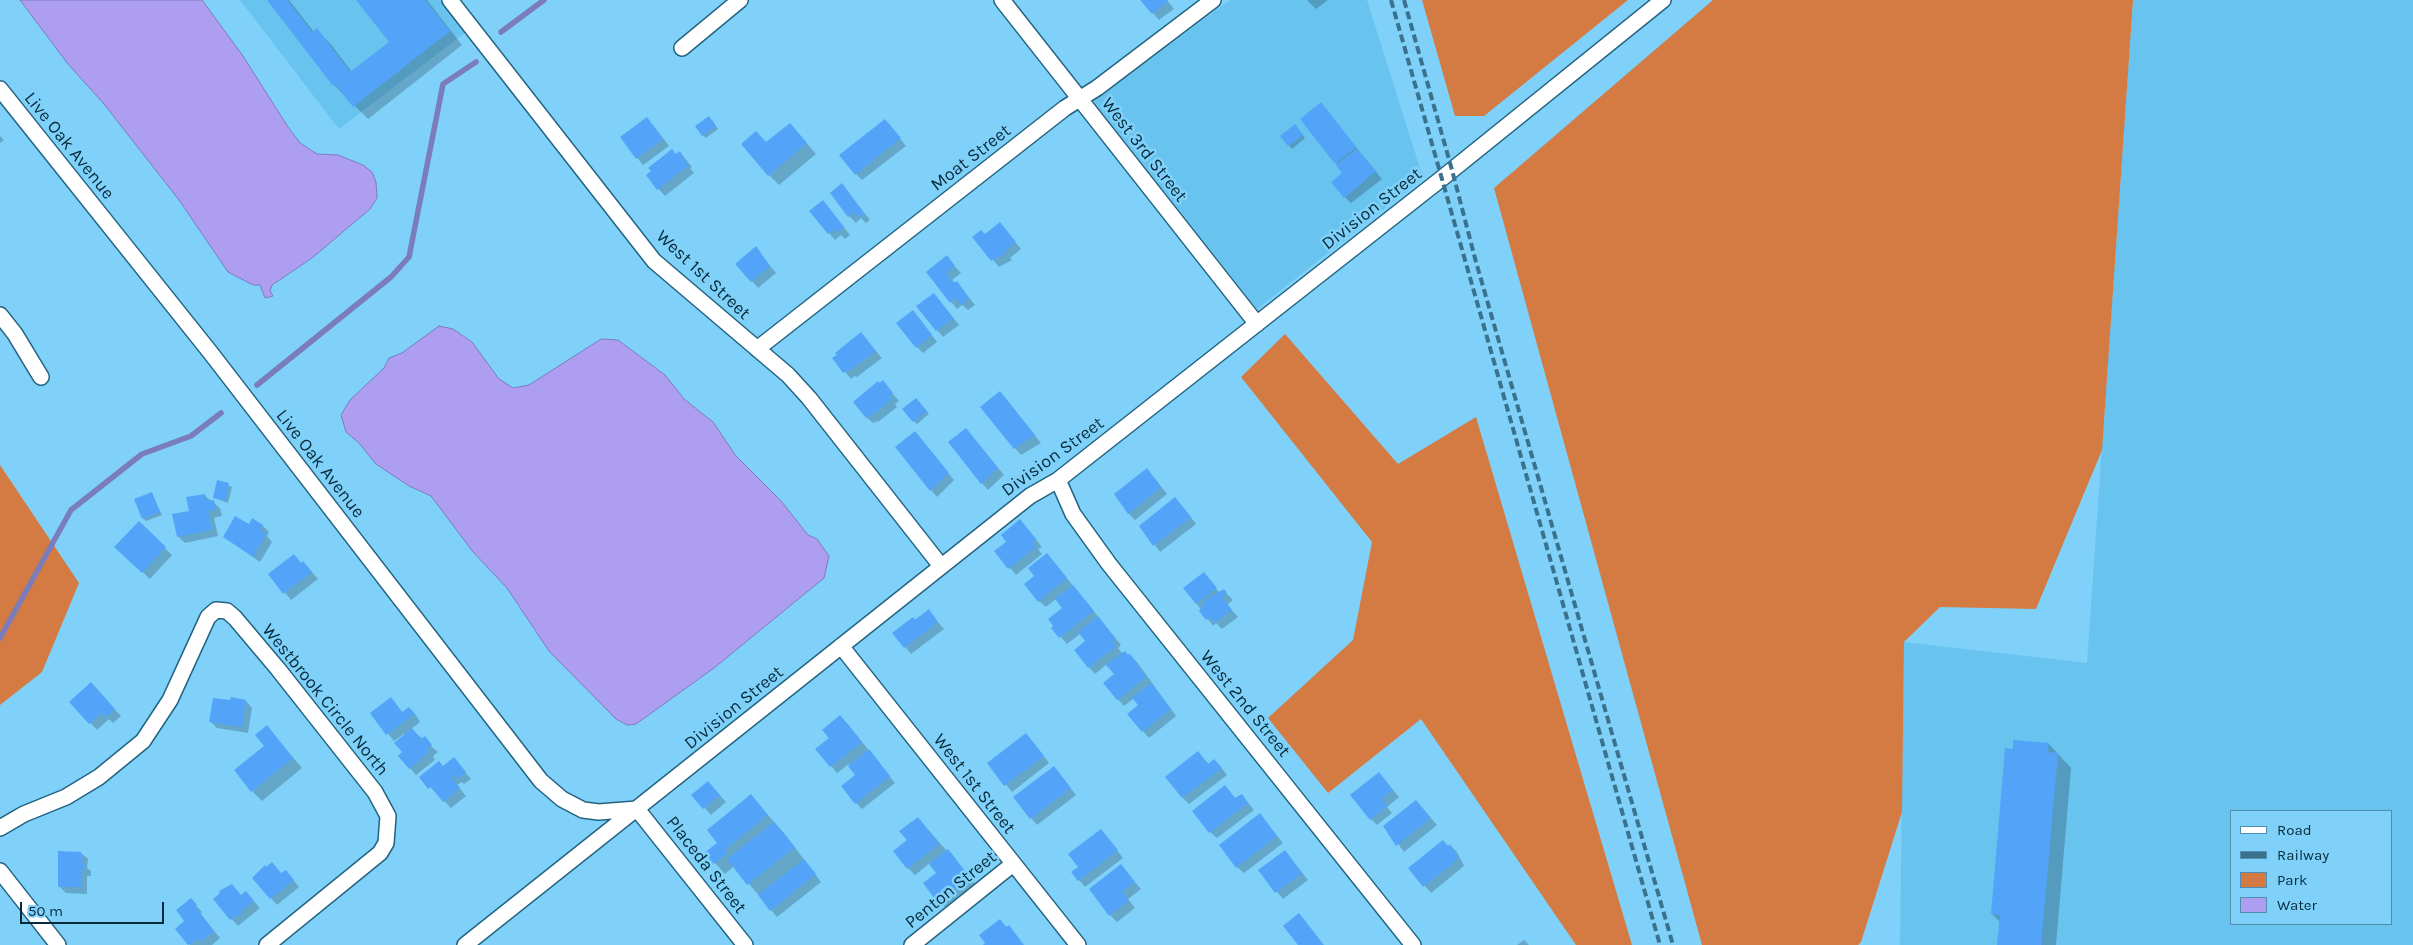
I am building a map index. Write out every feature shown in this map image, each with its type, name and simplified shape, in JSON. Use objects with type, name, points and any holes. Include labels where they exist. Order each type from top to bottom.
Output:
[{"type":"street","name":"West 1st Street","points":[[450,0],[654,261],[788,374],[941,566]]},
{"type":"street","points":[[682,48],[740,0]]},
{"type":"street","name":"West 3rd Street","points":[[1002,0],[1256,324]]},
{"type":"street","name":"Moat Street","points":[[757,349],[1080,99],[1213,0]]},
{"type":"street","name":"Division Street","points":[[465,945],[1030,496],[1058,480],[1441,179],[1663,0]]},
{"type":"street","name":"Live Oak Avenue","points":[[0,89],[210,352],[541,781],[562,798],[583,810],[599,812],[637,809]]},
{"type":"street","points":[[0,316],[15,334],[41,377]]},
{"type":"street","name":"West 2nd Street","points":[[1058,480],[1073,514],[1108,564],[1405,942]]},
{"type":"street","name":"Westbrook Circle North","points":[[0,828],[24,814],[66,797],[99,777],[142,741],[170,700],[208,617],[216,610],[227,611],[235,618],[369,785],[388,816],[386,843],[380,853],[267,945]]},
{"type":"street","name":"West 1st Street","points":[[841,646],[1078,945]]},
{"type":"street","name":"Placeda Street","points":[[637,809],[745,945]]},
{"type":"street","name":"Penton Street","points":[[912,945],[1014,864]]},
{"type":"street","points":[[0,871],[58,945]]},
{"type":"shaded area","points":[[240,0],[440,0],[466,32],[339,129]]},
{"type":"shaded area","points":[[1230,0],[1367,0],[1423,178],[1257,309],[1094,101]]},
{"type":"shaded area","points":[[2133,0],[2413,0],[2413,945],[1900,945],[1904,642],[2087,663]]},
{"type":"green space","points":[[1422,0],[1628,0],[1484,116],[1455,116]]},
{"type":"green space","points":[[1713,0],[2133,0],[2102,450],[2036,609],[1940,607],[1904,642],[1902,812],[1861,942],[1858,945],[1702,945],[1494,188]]},
{"type":"green space","points":[[1285,334],[1398,464],[1476,417],[1632,945],[1576,945],[1421,719],[1328,793],[1268,718],[1353,640],[1372,542],[1241,377]]},
{"type":"green space","points":[[0,465],[79,583],[42,672],[0,705]]},
{"type":"water","points":[[20,0],[202,0],[243,56],[300,143],[317,154],[338,155],[363,165],[372,172],[376,182],[377,198],[370,209],[312,258],[272,285],[270,291],[273,296],[265,298],[260,285],[253,285],[228,272],[179,200],[104,104],[68,64]]},
{"type":"water","points":[[439,326],[453,329],[472,342],[499,379],[513,388],[529,385],[601,339],[618,340],[665,375],[684,399],[713,422],[736,456],[781,501],[808,535],[817,539],[829,556],[824,578],[714,668],[636,724],[627,725],[616,719],[549,651],[507,588],[473,552],[431,496],[409,486],[376,464],[359,443],[346,432],[341,415],[350,400],[384,368],[389,358],[402,353]]},
{"type":"building","points":[[267,0],[287,0],[312,32],[317,28],[350,72],[389,42],[356,0],[425,0],[450,31],[353,107],[335,84],[333,86]]},
{"type":"building","points":[[1140,0],[1167,0],[1168,1],[1152,14]]},
{"type":"building","points":[[1321,102],[1356,147],[1335,164],[1300,119]]},
{"type":"building","points":[[709,116],[716,126],[702,136],[695,126]]},
{"type":"building","points":[[647,117],[663,139],[636,159],[620,137]]},
{"type":"building","points":[[885,119],[901,138],[855,175],[839,155]]},
{"type":"building","points":[[790,123],[807,143],[768,176],[741,144],[756,131],[766,142]]},
{"type":"building","points":[[1295,124],[1303,135],[1288,146],[1280,136]]},
{"type":"building","points":[[672,149],[676,154],[680,151],[688,166],[657,190],[646,175],[651,171],[648,168]]},
{"type":"building","points":[[1357,149],[1376,171],[1344,198],[1331,182],[1342,173],[1336,165]]},
{"type":"building","points":[[842,183],[864,213],[858,218],[854,212],[848,217],[830,193]]},
{"type":"building","points":[[823,200],[844,227],[837,233],[834,229],[828,234],[809,211]]},
{"type":"building","points":[[1000,222],[1016,242],[1005,251],[1006,253],[991,261],[972,237],[981,230],[985,234]]},
{"type":"building","points":[[756,246],[770,266],[751,282],[735,264]]},
{"type":"building","points":[[947,255],[955,266],[946,273],[954,283],[957,281],[969,298],[961,305],[956,298],[950,303],[926,272]]},
{"type":"building","points":[[934,293],[953,318],[936,331],[916,306]]},
{"type":"building","points":[[913,310],[932,335],[916,348],[896,323]]},
{"type":"building","points":[[861,332],[876,351],[849,371],[843,373],[832,358],[837,355],[835,353]]},
{"type":"building","points":[[883,380],[893,393],[889,396],[892,399],[866,418],[853,402],[878,381],[879,383]]},
{"type":"building","points":[[1000,391],[1035,435],[1014,449],[980,407]]},
{"type":"building","points":[[916,398],[927,411],[913,422],[902,409]]},
{"type":"building","points":[[966,428],[998,468],[981,484],[948,442]]},
{"type":"building","points":[[915,431],[949,473],[930,491],[895,447]]},
{"type":"building","points":[[1147,468],[1161,487],[1128,514],[1114,494]]},
{"type":"building","points":[[217,480],[229,483],[225,501],[213,498]]},
{"type":"building","points":[[152,492],[160,512],[142,519],[134,499]]},
{"type":"building","points":[[205,494],[207,501],[214,500],[216,510],[208,511],[212,530],[177,537],[172,514],[189,511],[186,497]]},
{"type":"building","points":[[1175,497],[1191,517],[1153,546],[1139,526]]},
{"type":"building","points":[[235,516],[249,524],[252,518],[263,525],[260,531],[266,534],[253,557],[223,537]]},
{"type":"building","points":[[1020,519],[1036,539],[1033,542],[1036,547],[1008,569],[994,551],[1006,542],[1001,535]]},
{"type":"building","points":[[139,521],[166,547],[142,573],[114,547]]},
{"type":"building","points":[[1047,553],[1067,578],[1038,602],[1024,584],[1034,576],[1028,568]]},
{"type":"building","points":[[294,554],[312,572],[283,594],[268,574]]},
{"type":"building","points":[[1204,572],[1217,588],[1196,604],[1183,588]]},
{"type":"building","points":[[1073,585],[1094,611],[1059,638],[1051,628],[1053,626],[1048,619],[1062,608],[1055,599]]},
{"type":"building","points":[[1224,589],[1227,593],[1222,597],[1232,610],[1215,623],[1209,617],[1206,620],[1199,611],[1208,598]]},
{"type":"building","points":[[929,609],[938,622],[904,648],[892,633],[913,617],[915,620]]},
{"type":"building","points":[[1098,616],[1115,638],[1112,641],[1116,646],[1088,668],[1074,650],[1085,641],[1078,632]]},
{"type":"building","points":[[1125,651],[1128,655],[1130,654],[1146,677],[1117,700],[1103,683],[1114,674],[1106,665]]},
{"type":"building","points":[[91,682],[115,709],[106,717],[102,713],[89,724],[69,702]]},
{"type":"building","points":[[1151,683],[1171,709],[1142,732],[1127,714],[1138,705],[1132,698]]},
{"type":"building","points":[[231,697],[246,700],[242,727],[209,722],[213,698],[230,700]]},
{"type":"building","points":[[391,697],[402,712],[409,707],[415,714],[386,735],[370,713]]},
{"type":"building","points":[[840,715],[862,742],[830,767],[815,749],[829,738],[822,730]]},
{"type":"building","points":[[267,725],[293,758],[251,792],[234,770],[264,746],[255,735]]},
{"type":"building","points":[[412,728],[421,739],[425,736],[432,745],[427,749],[429,752],[409,769],[398,756],[402,752],[394,743]]},
{"type":"building","points":[[1026,733],[1044,756],[1004,786],[987,763]]},
{"type":"building","points":[[2013,740],[2049,743],[2048,752],[2058,753],[2041,945],[1997,945],[2000,915],[1991,914],[2005,748],[2013,749]]},
{"type":"building","points":[[869,749],[890,776],[855,804],[841,786],[855,775],[848,766]]},
{"type":"building","points":[[1198,751],[1208,764],[1214,759],[1222,768],[1182,798],[1165,777]]},
{"type":"building","points":[[454,757],[466,772],[457,779],[454,775],[452,778],[460,788],[443,802],[431,787],[428,789],[419,777],[439,761],[443,766]]},
{"type":"building","points":[[1054,766],[1071,788],[1030,819],[1013,797]]},
{"type":"building","points":[[1379,772],[1393,790],[1381,799],[1387,806],[1370,820],[1350,795]]},
{"type":"building","points":[[708,781],[720,795],[703,809],[691,795]]},
{"type":"building","points":[[1225,785],[1235,798],[1242,794],[1248,803],[1209,833],[1192,811]]},
{"type":"building","points":[[751,794],[768,815],[724,850],[727,854],[714,864],[704,853],[717,843],[707,830]]},
{"type":"building","points":[[1416,800],[1431,818],[1396,846],[1383,826]]},
{"type":"building","points":[[1260,813],[1277,836],[1236,868],[1219,845]]},
{"type":"building","points":[[918,817],[939,844],[907,869],[893,851],[907,840],[899,831]]},
{"type":"building","points":[[774,822],[795,847],[747,885],[727,859]]},
{"type":"building","points":[[1101,829],[1118,850],[1078,881],[1071,872],[1078,867],[1068,854]]},
{"type":"building","points":[[1443,840],[1448,846],[1450,844],[1458,859],[1423,887],[1408,868]]},
{"type":"building","points":[[948,849],[969,876],[937,902],[923,883],[936,873],[929,864]]},
{"type":"building","points":[[1285,850],[1302,873],[1275,893],[1258,870]]},
{"type":"building","points":[[58,851],[81,852],[81,863],[85,863],[84,870],[81,870],[81,887],[58,887]]},
{"type":"building","points":[[804,859],[816,874],[770,911],[758,895]]},
{"type":"building","points":[[272,862],[281,873],[286,870],[294,880],[270,899],[252,878],[265,865],[266,867]]},
{"type":"building","points":[[1121,864],[1135,882],[1122,892],[1129,900],[1109,916],[1089,889]]},
{"type":"building","points":[[232,884],[241,895],[246,891],[254,901],[240,912],[242,913],[230,920],[213,899],[220,893],[219,891]]},
{"type":"building","points":[[191,898],[214,931],[201,942],[198,939],[188,945],[175,929],[184,921],[176,910]]},
{"type":"building","points":[[1299,913],[1324,945],[1298,945],[1283,926]]},
{"type":"building","points":[[1000,919],[1006,927],[1009,925],[1024,945],[983,945],[985,943],[979,935]]},
{"type":"waterway","points":[[501,32],[544,0]]},
{"type":"waterway","points":[[257,385],[391,277],[409,257],[443,84],[476,62]]},
{"type":"waterway","points":[[0,638],[71,510],[142,454],[191,436],[221,413]]},
{"type":"railway","points":[[1391,0],[1660,945]]},
{"type":"railway","points":[[1404,0],[1476,262],[1673,945]]}]
